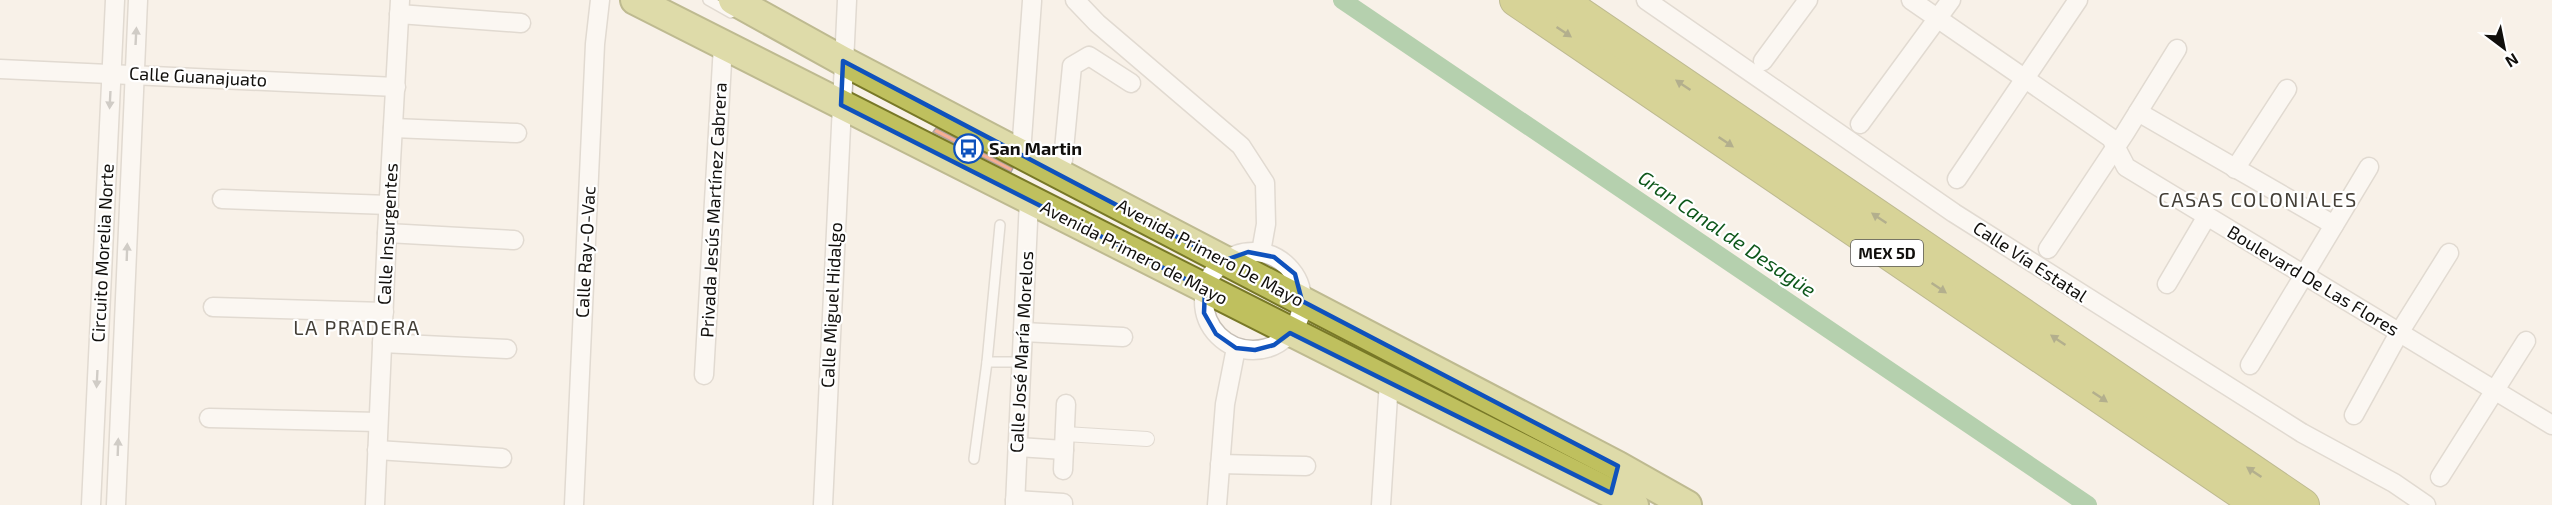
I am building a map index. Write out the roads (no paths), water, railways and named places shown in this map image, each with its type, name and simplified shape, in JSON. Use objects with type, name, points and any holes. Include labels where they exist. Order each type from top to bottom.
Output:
[{"type":"highway","name":"Avenida Primero de Mayo","points":[[635,0],[723,45],[841,100],[1029,200],[1213,275]]},
{"type":"highway","name":"MEX 5D","points":[[1516,0],[2259,505]]},
{"type":"highway","name":"MEX 5D","points":[[1560,0],[2303,505]]},
{"type":"highway","name":"Avenida Primero De Mayo","points":[[736,8],[836,65],[1057,172],[1213,275],[1629,493],[1687,505]]},
{"type":"highway","name":"Avenida Primero de Mayo","points":[[1297,317],[1389,381],[1629,493]]},
{"type":"street","name":"Circuito Morelia Norte","points":[[92,505],[115,0]]},
{"type":"street","name":"Circuito Morelia Norte","points":[[116,505],[138,0]]},
{"type":"street","name":"Calle Ray-O-Vac","points":[[574,505],[595,44],[600,0]]},
{"type":"street","name":"Calle Miguel Hidalgo","points":[[823,505],[841,100],[836,65],[847,0]]},
{"type":"street","name":"Avenida Primero De Mayo","points":[[1075,0],[1098,23],[1240,146],[1265,183],[1266,224],[1261,252]]},
{"type":"street","name":"Calle Vía Estatal","points":[[1646,0],[1954,213],[2292,427],[2394,483],[2426,505]]},
{"type":"street","points":[[1763,61],[1808,0]]},
{"type":"street","name":"Boulevard De Las Flores","points":[[1911,0],[2111,138],[2126,167],[2552,425]]},
{"type":"street","points":[[1860,124],[1950,0]]},
{"type":"street","points":[[1957,179],[2078,0]]},
{"type":"street","points":[[1021,153],[1032,1]]},
{"type":"street","points":[[399,7],[521,23]]},
{"type":"street","name":"Calle Insurgentes","points":[[375,505],[399,7]]},
{"type":"street","name":"Privada Jesús Martínez Cabrera","points":[[704,375],[723,45]]},
{"type":"street","points":[[2048,249],[2177,50]]},
{"type":"street","points":[[1057,172],[1063,160],[1072,66],[1089,56],[1131,83]]},
{"type":"street","name":"Calle Guanajuato","points":[[0,69],[112,72],[396,87]]},
{"type":"street","points":[[2235,169],[2287,89]]},
{"type":"street","points":[[2138,112],[2334,225]]},
{"type":"street","points":[[393,128],[517,133]]},
{"type":"street","points":[[2250,365],[2369,167]]},
{"type":"street","points":[[222,199],[389,205]]},
{"type":"street","name":"Calle José María Morelos","points":[[1015,503],[1029,200]]},
{"type":"street","points":[[2167,284],[2207,216]]},
{"type":"street","points":[[387,233],[514,240]]},
{"type":"street","points":[[1248,252],[1261,252],[1286,264],[1294,274],[1300,287],[1297,317],[1274,345],[1255,350],[1236,348],[1216,334],[1204,313],[1213,275],[1248,252]]},
{"type":"street","points":[[2354,415],[2399,333],[2449,253]]},
{"type":"street","points":[[213,307],[384,312]]},
{"type":"street","points":[[1023,332],[1123,337]]},
{"type":"street","points":[[2440,477],[2526,341]]},
{"type":"street","points":[[382,343],[507,349]]},
{"type":"street","points":[[1217,505],[1225,404],[1236,348]]},
{"type":"street","points":[[1381,505],[1389,381]]},
{"type":"street","points":[[1063,470],[1066,404]]},
{"type":"street","points":[[209,418],[378,422]]},
{"type":"street","points":[[1018,447],[1065,442],[1147,439]]},
{"type":"street","points":[[377,450],[502,458]]},
{"type":"street","points":[[1220,464],[1306,466]]},
{"type":"street","points":[[1015,503],[1063,503],[1063,505]]},
{"type":"lane","points":[[708,0],[736,8]]},
{"type":"lane","points":[[780,61],[841,100],[1213,275]]},
{"type":"lane","points":[[836,65],[1213,275]]},
{"type":"lane","points":[[974,459],[987,363],[1000,225]]},
{"type":"lane","points":[[1297,317],[1436,383]]},
{"type":"lane","points":[[987,363],[1022,362]]},
{"type":"waterway","name":"Gran Canal de Desagüe","points":[[1342,0],[2088,505]]},
{"type":"place","name":"San Martin","points":[[968,149]]},
{"type":"district","name":"CASAS COLONIALES","points":[[2258,200]]},
{"type":"district","name":"LA PRADERA","points":[[357,328]]}]
